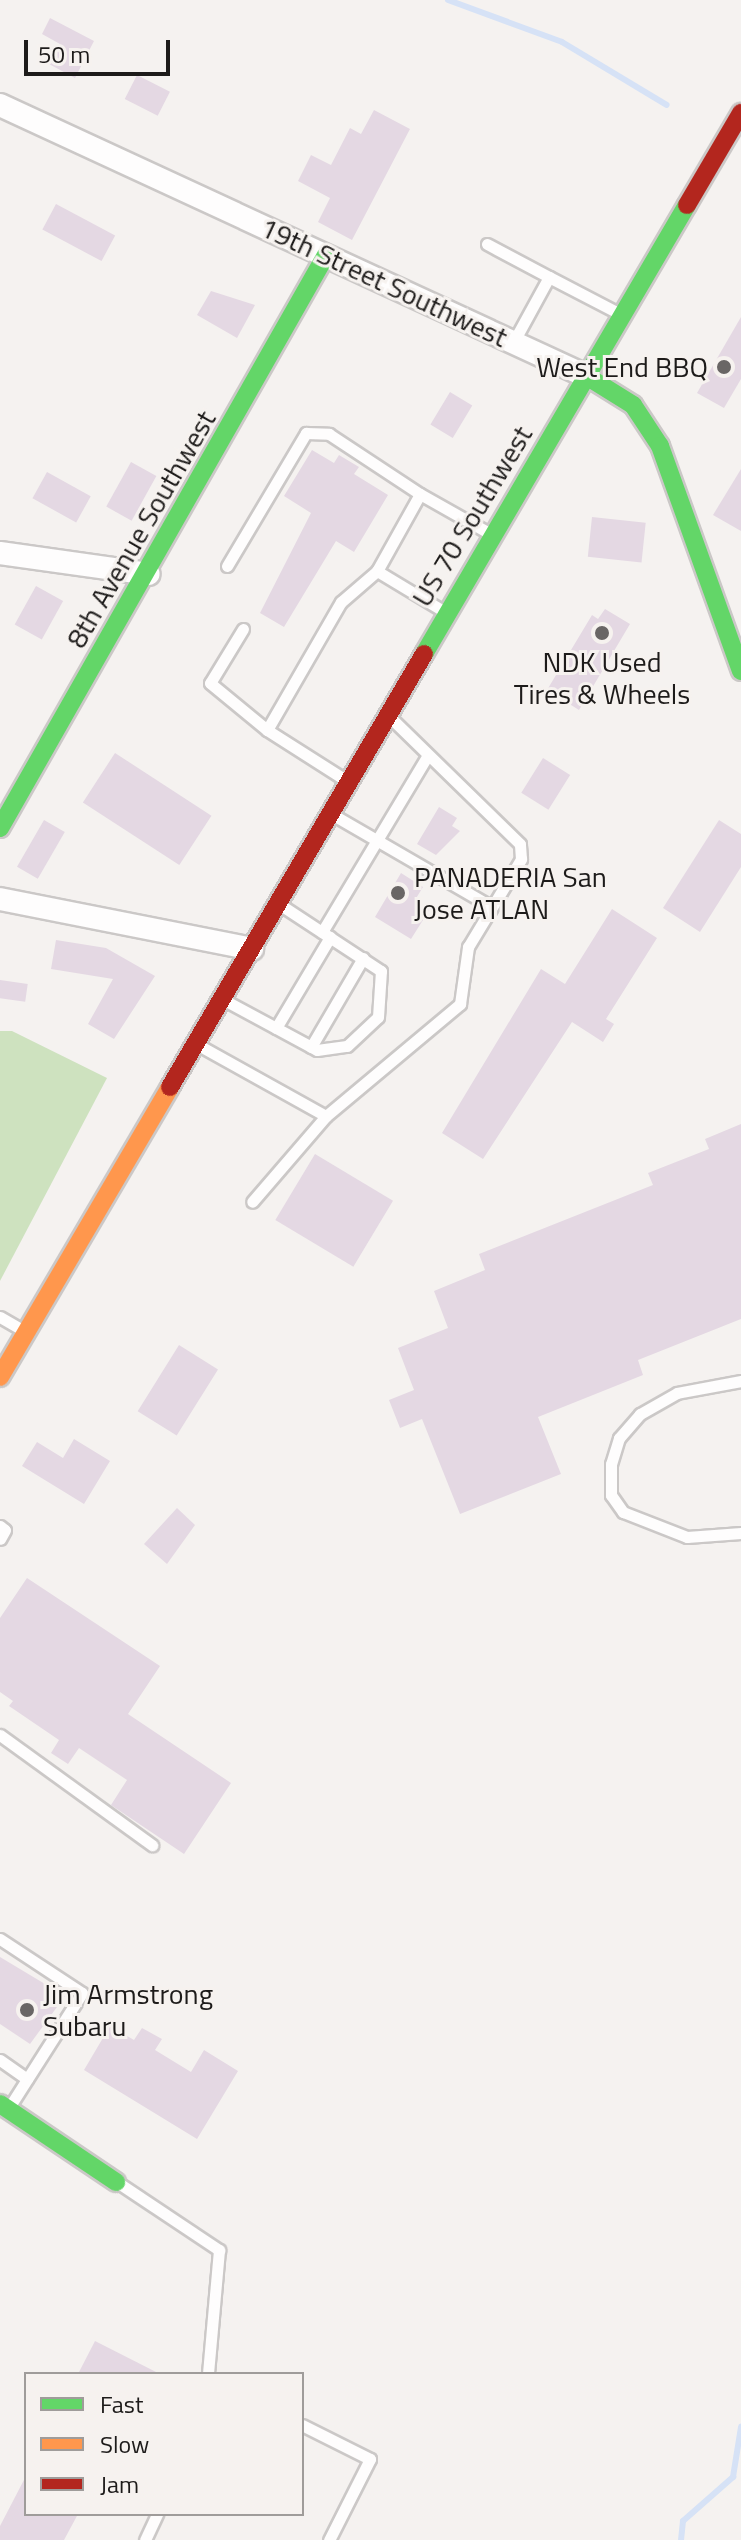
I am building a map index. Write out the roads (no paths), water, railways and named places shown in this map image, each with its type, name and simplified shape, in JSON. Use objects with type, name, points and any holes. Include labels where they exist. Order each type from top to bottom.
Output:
[{"type":"main road","name":"US 70 Southwest","points":[[0,1377],[741,113]]},
{"type":"main road","name":"8th Avenue Southwest","points":[[0,828],[149,574],[326,255]]},
{"type":"main road","name":"19th Street Southwest","points":[[588,377],[633,405],[660,446],[740,663]]},
{"type":"main road","points":[[4,2106],[116,2182]]},
{"type":"street","name":"19th Street Southwest","points":[[0,105],[588,377]]},
{"type":"street","points":[[0,553],[149,574]]},
{"type":"street","points":[[0,899],[252,949]]},
{"type":"lane","points":[[487,244],[624,316]]},
{"type":"lane","points":[[514,341],[549,277]]},
{"type":"lane","points":[[227,566],[306,433],[329,434],[420,494],[492,535]]},
{"type":"lane","points":[[267,730],[341,602],[377,571],[420,494]]},
{"type":"lane","points":[[377,571],[447,612]]},
{"type":"lane","points":[[243,629],[210,683],[267,730],[348,781]]},
{"type":"lane","points":[[252,1202],[326,1116],[460,1004],[468,947],[522,850],[387,715]]},
{"type":"lane","points":[[276,1028],[377,840],[428,755]]},
{"type":"lane","points":[[331,813],[492,907]]},
{"type":"lane","points":[[222,999],[311,1047],[347,1046],[378,1017],[383,974],[278,903]]},
{"type":"lane","points":[[311,1047],[363,958]]},
{"type":"lane","points":[[196,1044],[326,1116]]},
{"type":"lane","points":[[0,1317],[26,1332]]},
{"type":"lane","points":[[741,1381],[677,1393],[640,1414],[619,1438],[611,1464],[611,1495],[623,1512],[687,1537],[741,1533]]},
{"type":"lane","points":[[0,1526],[5,1530],[0,1539]]},
{"type":"lane","points":[[0,1735],[152,1845]]},
{"type":"lane","points":[[0,1939],[82,1993],[27,2079],[4,2106]]},
{"type":"lane","points":[[0,2060],[27,2079]]},
{"type":"lane","points":[[116,2182],[219,2250],[208,2372]]},
{"type":"lane","points":[[304,2426],[370,2459],[371,2468],[329,2540]]},
{"type":"lane","points":[[145,2540],[156,2516]]},
{"type":"waterway","points":[[448,0],[562,42],[667,105]]},
{"type":"waterway","points":[[681,2540],[683,2521],[733,2477],[741,2427]]},
{"type":"place","name":"West End BBQ","points":[[724,367]]},
{"type":"place","name":"NDK Used Tires & Wheels","points":[[602,633]]},
{"type":"place","name":"PANADERIA San Jose ATLAN","points":[[398,893]]},
{"type":"place","name":"Jim Armstrong Subaru","points":[[27,2010]]}]
